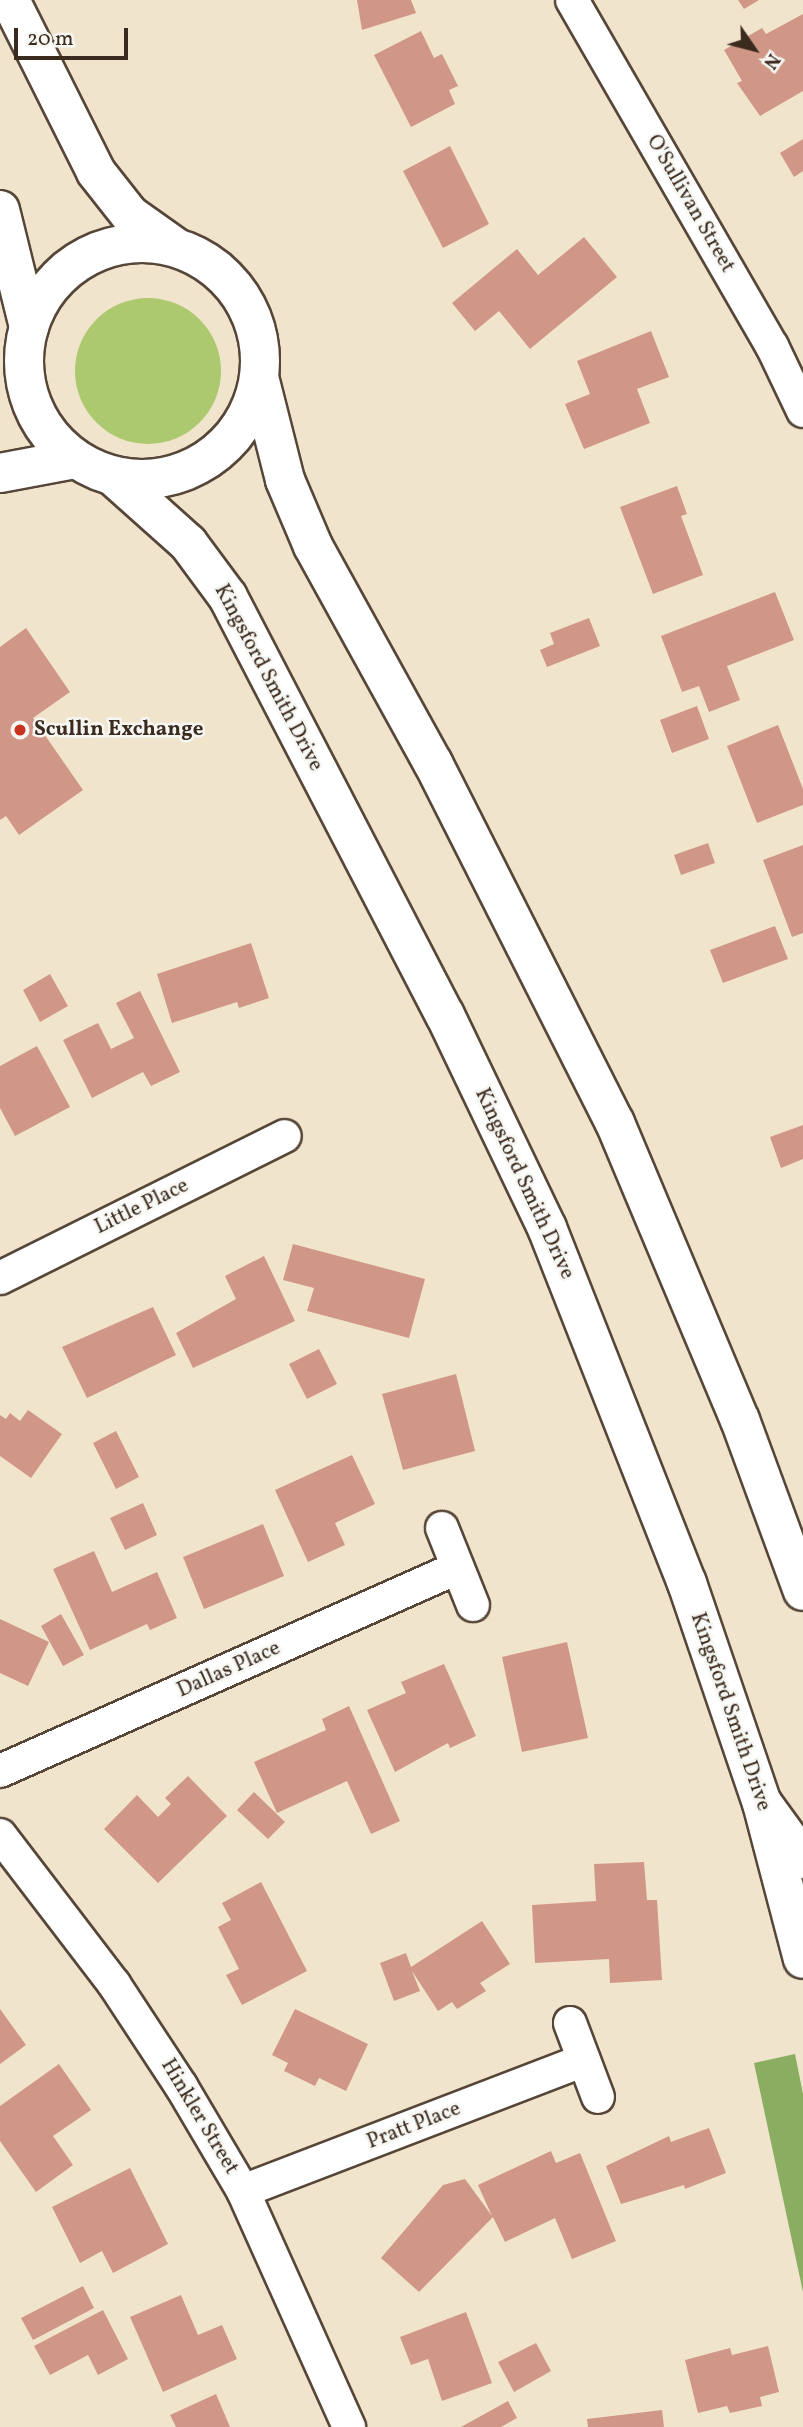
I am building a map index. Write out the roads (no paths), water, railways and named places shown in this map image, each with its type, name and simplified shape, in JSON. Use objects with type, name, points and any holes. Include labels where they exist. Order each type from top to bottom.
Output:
[{"type":"main road","points":[[10,0],[96,172],[130,215],[176,248],[215,268],[244,302],[260,345],[260,381],[285,480],[313,546],[440,775],[615,1123],[740,1420],[803,1591]]},
{"type":"main road","points":[[0,210],[28,332],[25,382],[32,405],[57,444],[75,460],[113,476],[159,479],[203,463],[237,432],[260,381]]},
{"type":"main road","points":[[0,367],[28,332],[47,290],[77,262],[95,253],[135,243],[176,248]]},
{"type":"main road","points":[[0,473],[75,460]]},
{"type":"main road","name":"Kingsford Smith Drive","points":[[113,476],[188,543],[228,597],[444,1015],[552,1240],[687,1583],[762,1803],[803,1959]]},
{"type":"main road","points":[[762,1803],[803,1858]]},
{"type":"street","name":"O'Sullivan Street","points":[[572,0],[772,346],[803,411]]},
{"type":"street","name":"Little Place","points":[[0,1278],[285,1136]]},
{"type":"street","points":[[442,1528],[473,1605]]},
{"type":"street","name":"Dallas Place","points":[[0,1771],[457,1568]]},
{"type":"street","name":"Hinkler Street","points":[[0,1836],[114,1984],[243,2191],[349,2427]]},
{"type":"street","points":[[570,2023],[598,2097]]},
{"type":"street","name":"Pratt Place","points":[[243,2191],[584,2060]]},
{"type":"place","name":"Scullin Exchange","points":[[20,730]]}]
